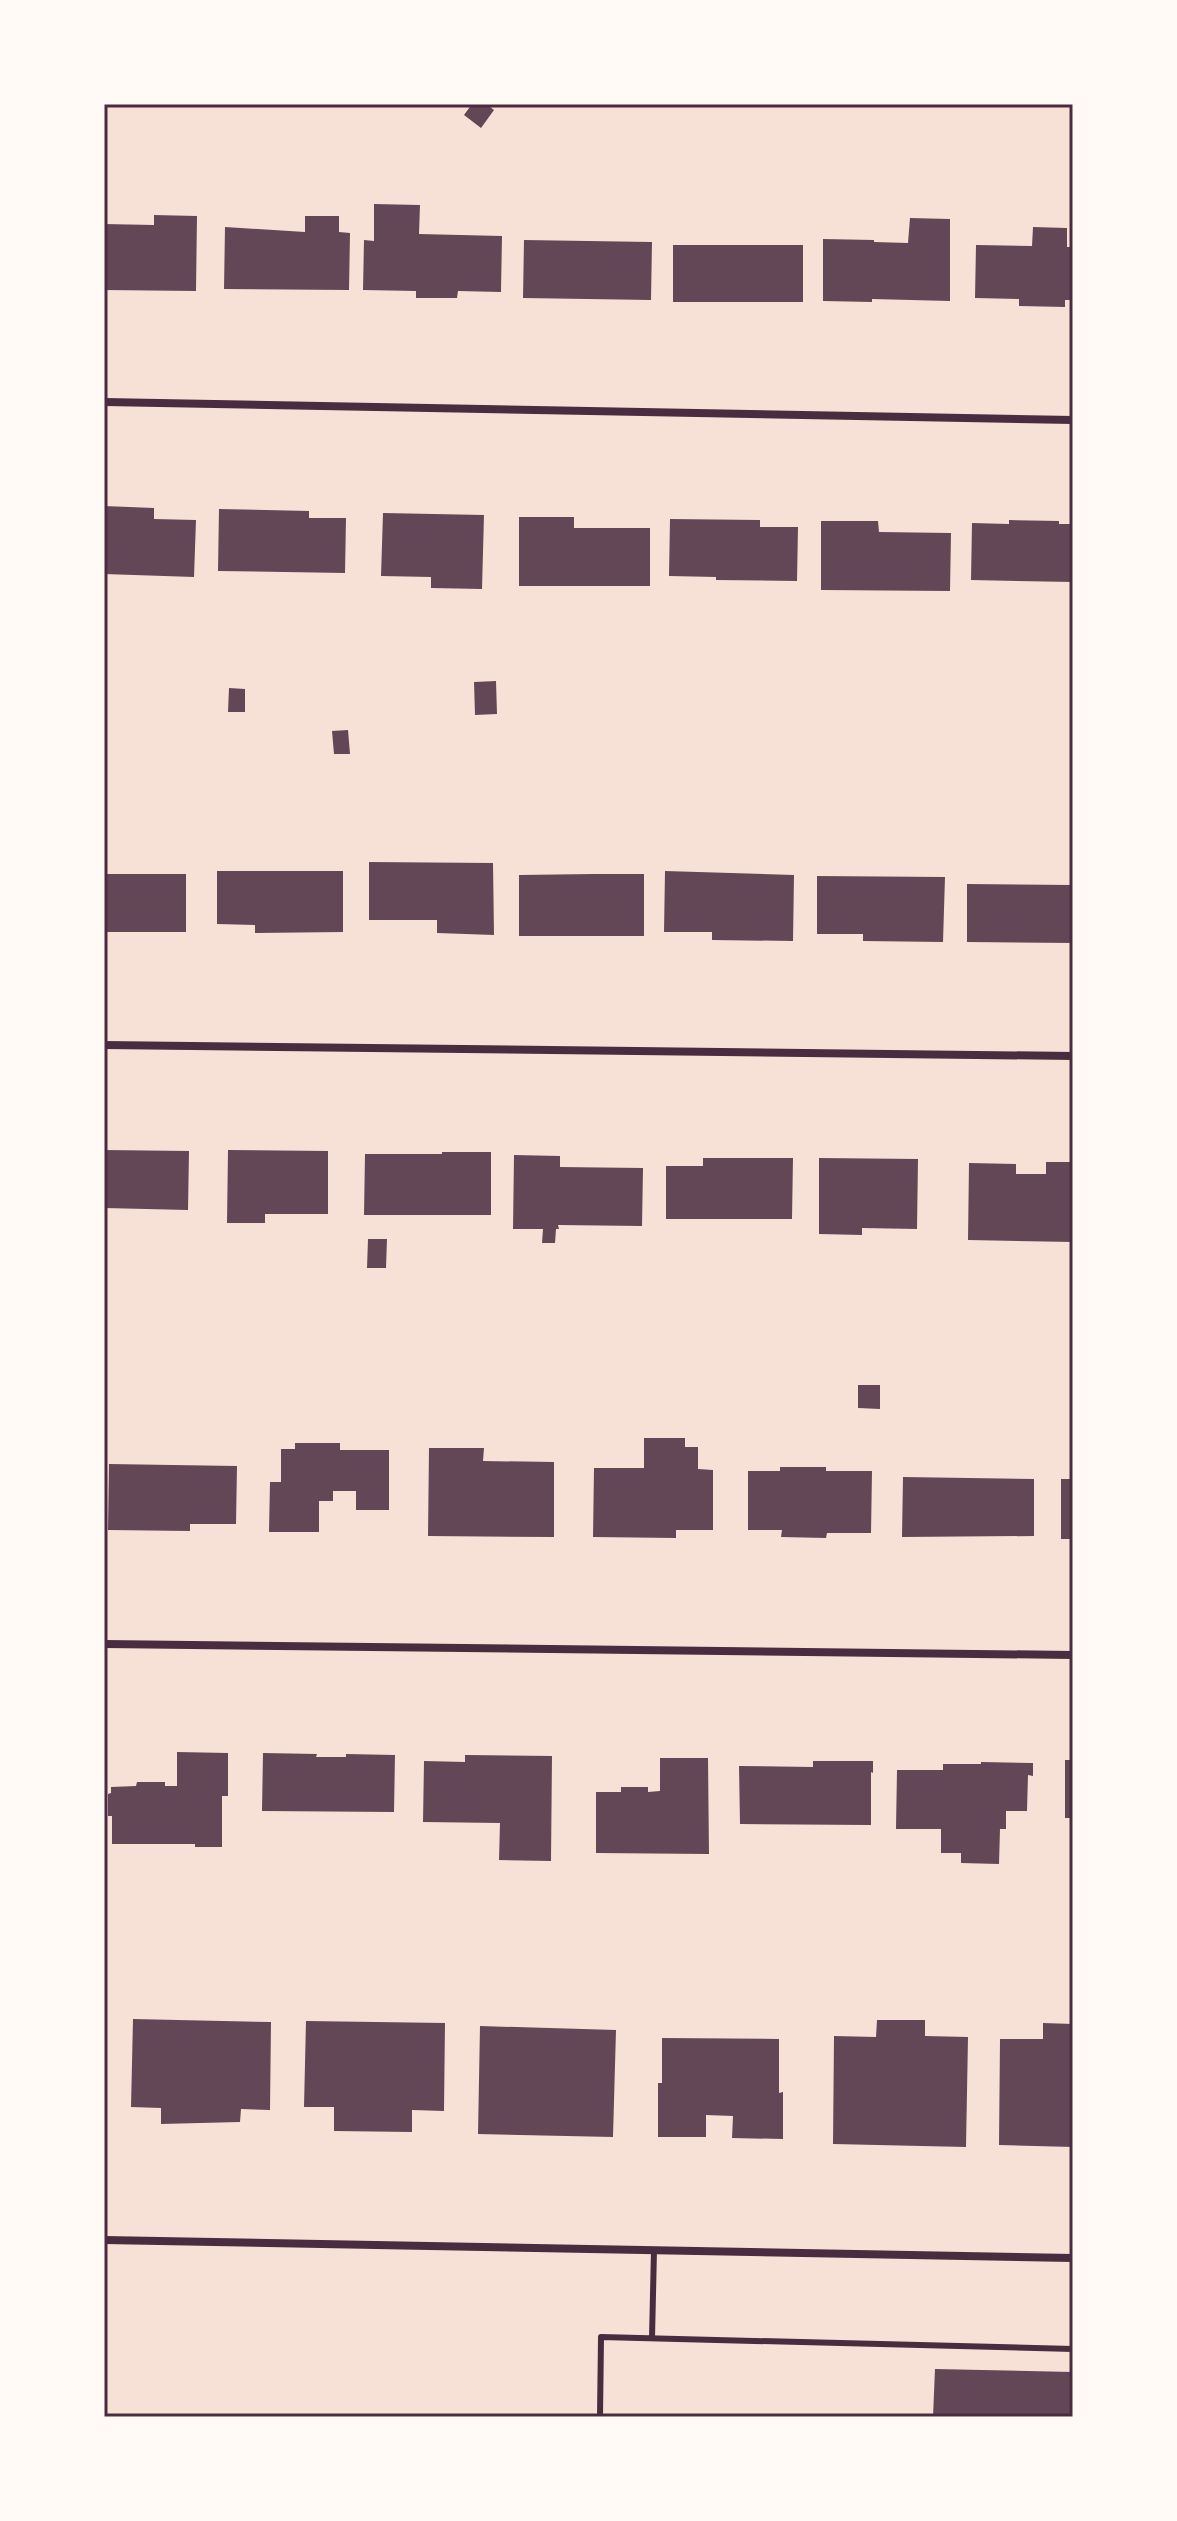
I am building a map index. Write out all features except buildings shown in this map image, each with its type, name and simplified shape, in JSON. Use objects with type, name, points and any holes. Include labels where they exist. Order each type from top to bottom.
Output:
[{"type":"street","points":[[104,402],[1073,420]]},
{"type":"street","points":[[104,1045],[1073,1056]]},
{"type":"street","points":[[104,1644],[1073,1655]]},
{"type":"street","points":[[104,2240],[1073,2258]]},
{"type":"lane","points":[[652,2338],[654,2250]]},
{"type":"lane","points":[[600,2417],[601,2337],[1073,2349]]}]
